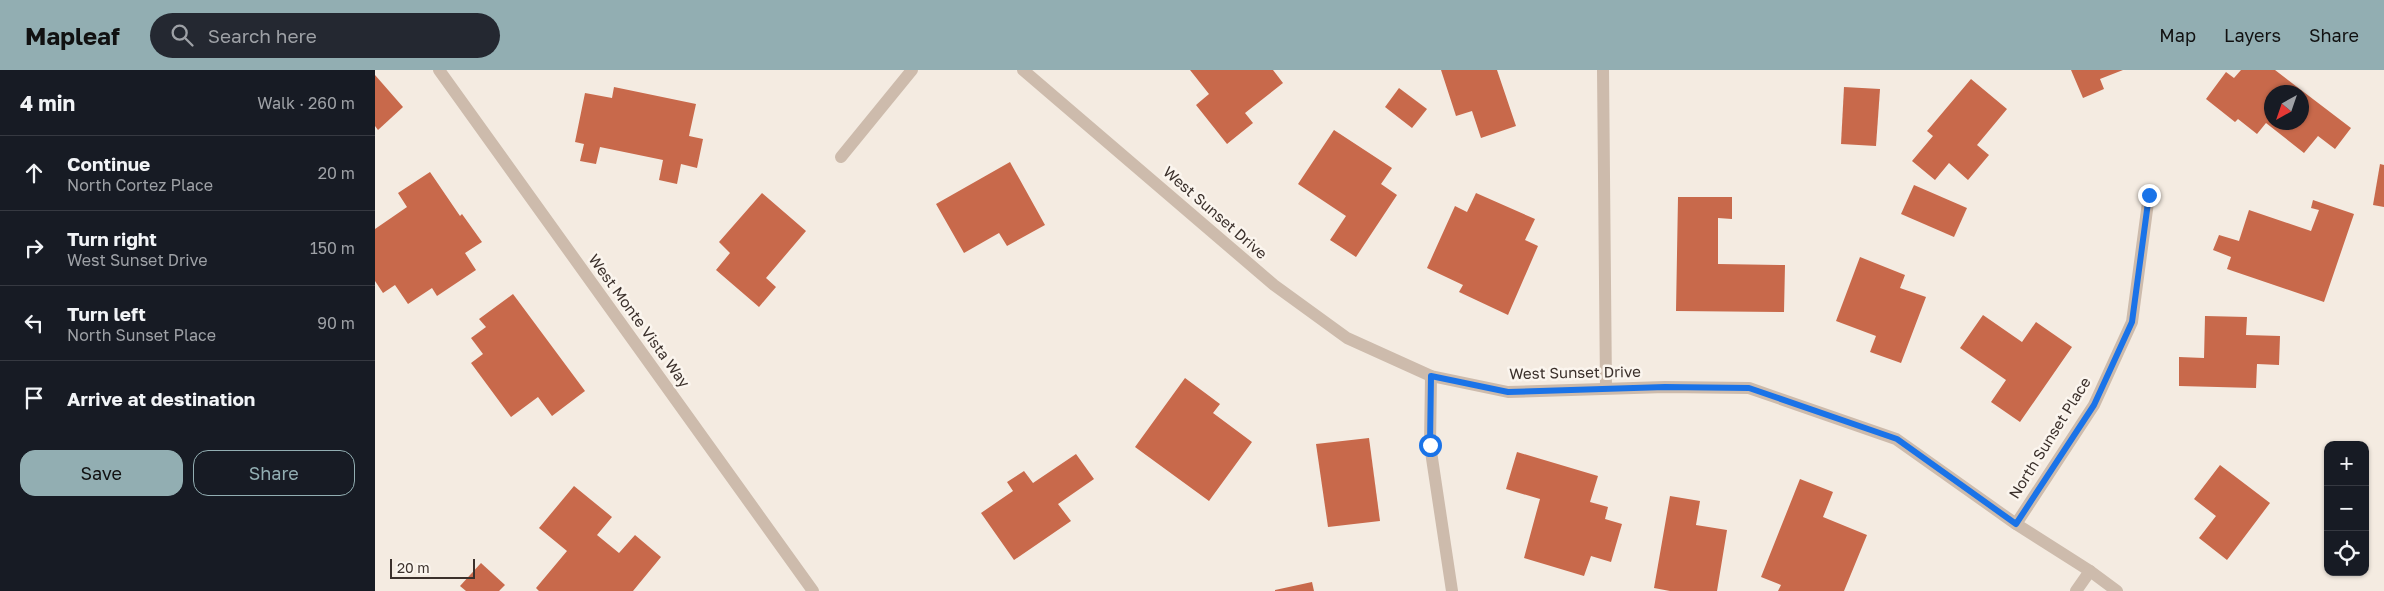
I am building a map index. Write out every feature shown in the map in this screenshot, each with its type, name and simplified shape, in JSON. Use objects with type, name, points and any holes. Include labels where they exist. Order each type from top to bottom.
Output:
[{"type":"street","name":"West Monte Vista Way","points":[[439,70],[813,591]]},
{"type":"street","points":[[841,158],[912,70]]},
{"type":"street","name":"West Sunset Drive","points":[[1023,70],[1274,285],[1347,338],[1431,376],[1508,392],[1606,388],[1749,388],[1897,439],[2016,524],[2090,571],[2117,591]]},
{"type":"street","points":[[1603,70],[1606,388]]},
{"type":"street","name":"North Sunset Place","points":[[2016,524],[2094,405],[2132,322],[2149,195]]},
{"type":"street","points":[[1431,376],[1430,445],[1452,591]]},
{"type":"street","points":[[2076,591],[2090,571]]},
{"type":"building","points":[[1190,70],[1273,70],[1283,83],[1245,113],[1253,123],[1227,144],[1196,105],[1209,94]]},
{"type":"building","points":[[1441,70],[1497,70],[1516,126],[1481,138],[1472,111],[1456,116]]},
{"type":"building","points":[[2071,70],[2123,70],[2100,79],[2104,89],[2083,98]]},
{"type":"building","points":[[2241,70],[2275,70],[2295,85],[2264,85],[2264,125],[2257,134],[2238,119],[2235,122],[2206,99],[2226,72],[2234,78]]},
{"type":"building","points":[[375,75],[403,107],[378,130],[375,126]]},
{"type":"building","points":[[1971,79],[2007,109],[1977,145],[1989,155],[1968,180],[1949,163],[1935,180],[1912,161],[1933,136],[1927,131]]},
{"type":"building","points":[[614,87],[696,104],[689,136],[703,139],[697,168],[681,164],[677,184],[659,180],[663,160],[600,147],[596,164],[580,161],[584,144],[575,142],[585,93],[612,98]]},
{"type":"building","points":[[1844,87],[1880,89],[1876,146],[1841,144]]},
{"type":"building","points":[[1399,88],[1427,109],[1412,128],[1385,107]]},
{"type":"building","points":[[2309,96],[2351,128],[2335,149],[2318,136],[2304,153],[2275,130],[2309,130]]},
{"type":"building","points":[[1334,130],[1392,168],[1381,184],[1397,195],[1356,257],[1330,240],[1346,216],[1298,184]]},
{"type":"building","points":[[1010,162],[1045,225],[1007,246],[999,233],[964,253],[936,204]]},
{"type":"building","points":[[2380,164],[2384,165],[2384,207],[2373,205]]},
{"type":"building","points":[[430,172],[460,216],[462,214],[482,242],[465,253],[476,270],[437,296],[432,288],[408,304],[395,285],[383,293],[375,281],[375,229],[407,207],[398,193]]},
{"type":"building","points":[[1914,185],[1967,208],[1954,237],[1901,214]]},
{"type":"building","points":[[762,193],[806,231],[766,278],[776,287],[759,307],[716,270],[730,253],[719,242]]},
{"type":"building","points":[[1476,193],[1535,219],[1525,240],[1538,246],[1508,315],[1459,292],[1463,285],[1427,268],[1455,206],[1467,212]]},
{"type":"building","points":[[1678,197],[1732,197],[1732,219],[1718,218],[1718,264],[1785,265],[1784,312],[1676,311]]},
{"type":"building","points":[[2313,200],[2354,214],[2324,302],[2227,269],[2231,257],[2213,250],[2219,235],[2239,241],[2249,210],[2311,231],[2319,210],[2311,208]]},
{"type":"building","points":[[1860,257],[1905,275],[1900,288],[1926,297],[1901,363],[1870,352],[1876,336],[1836,321]]},
{"type":"building","points":[[513,294],[585,391],[552,416],[538,397],[511,417],[471,363],[483,354],[471,338],[486,327],[479,319]]},
{"type":"building","points":[[1983,315],[2022,342],[2036,322],[2072,347],[2020,422],[1991,402],[2006,380],[1960,348]]},
{"type":"building","points":[[2205,316],[2247,317],[2246,335],[2280,336],[2279,365],[2257,364],[2256,388],[2179,386],[2179,357],[2204,358]]},
{"type":"building","points":[[1185,378],[1220,404],[1213,413],[1252,442],[1209,501],[1135,447]]},
{"type":"building","points":[[1369,438],[1380,521],[1328,527],[1316,444]]},
{"type":"building","points":[[1517,452],[1598,476],[1590,502],[1608,507],[1605,519],[1622,524],[1611,562],[1591,556],[1584,576],[1524,558],[1540,499],[1506,489]]},
{"type":"building","points":[[1076,454],[1094,479],[1058,504],[1071,521],[1014,560],[981,513],[1013,491],[1007,482],[1024,471],[1033,483]]},
{"type":"building","points":[[2220,465],[2270,503],[2227,560],[2199,538],[2216,516],[2194,499]]},
{"type":"building","points":[[1800,479],[1833,492],[1823,517],[1867,535],[1844,591],[1778,591],[1781,585],[1761,577]]},
{"type":"building","points":[[574,486],[612,517],[597,535],[619,553],[635,535],[661,557],[633,591],[539,591],[536,588],[567,551],[539,528]]},
{"type":"building","points":[[1670,496],[1700,501],[1696,525],[1727,530],[1717,591],[1670,591],[1654,588]]},
{"type":"building","points":[[481,563],[505,585],[499,591],[466,591],[460,586]]},
{"type":"building","points":[[1312,582],[1314,591],[1275,591],[1275,590]]},
{"type":"route","points":[[1430,445],[1431,376],[1508,392],[1665,387],[1749,388],[1897,439],[2016,524],[2094,405],[2132,322],[2149,195]]}]
